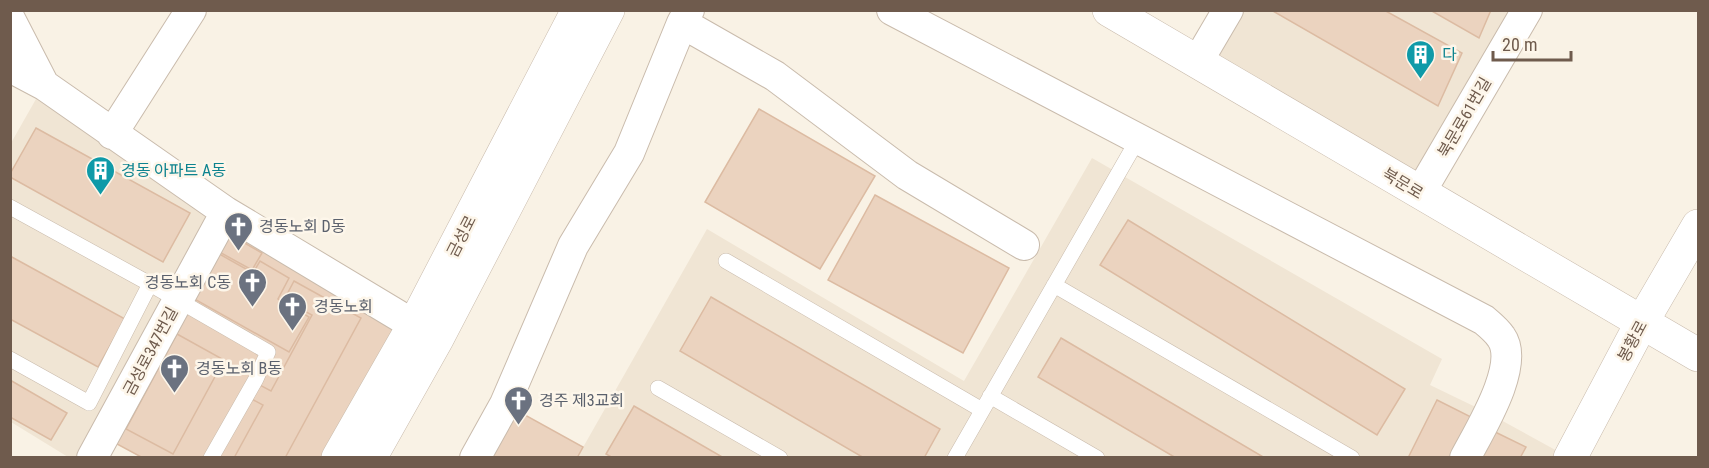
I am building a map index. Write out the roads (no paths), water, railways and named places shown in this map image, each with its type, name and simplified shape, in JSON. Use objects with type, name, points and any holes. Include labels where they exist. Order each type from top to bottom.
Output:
[{"type":"street","points":[[112,134],[191,10]]},
{"type":"street","name":"금성로","points":[[370,458],[425,332],[578,10]]},
{"type":"street","name":"금성로","points":[[338,458],[425,332],[608,10]]},
{"type":"street","points":[[892,10],[1484,320],[1502,337],[1507,353],[1500,390],[1465,458]]},
{"type":"street","name":"북문로","points":[[1109,10],[1698,356]]},
{"type":"street","points":[[1198,61],[1228,10]]},
{"type":"street","name":"북문로61번길","points":[[1420,193],[1527,10]]},
{"type":"street","points":[[476,458],[505,404],[573,246],[629,153],[685,17],[775,76],[908,175],[1024,245]]},
{"type":"street","points":[[10,19],[44,85]]},
{"type":"street","points":[[10,67],[44,85],[226,212],[425,332]]},
{"type":"street","name":"금성로347번길","points":[[92,458],[226,212]]},
{"type":"street","name":"봉황로","points":[[1570,458],[1642,322],[1698,226]]},
{"type":"lane","points":[[955,458],[1138,139]]},
{"type":"lane","points":[[10,207],[178,299],[268,352],[256,379],[211,458]]},
{"type":"lane","points":[[726,261],[982,410]]},
{"type":"lane","points":[[10,358],[88,403],[150,284]]},
{"type":"lane","points":[[1054,285],[1352,458]]},
{"type":"lane","points":[[658,388],[780,458]]},
{"type":"lane","points":[[990,396],[1097,458]]},
{"type":"place","name":"다","points":[[1421,80]]},
{"type":"place","name":"경동 아파트 A동","points":[[100,196]]},
{"type":"place","name":"경동노회 D동","points":[[238,252]]},
{"type":"place","name":"경동노회 C동","points":[[252,308]]},
{"type":"place","name":"경동노회","points":[[293,332]]},
{"type":"place","name":"경동노회 B동","points":[[175,394]]},
{"type":"place","name":"경주 제3교회","points":[[518,426]]}]
